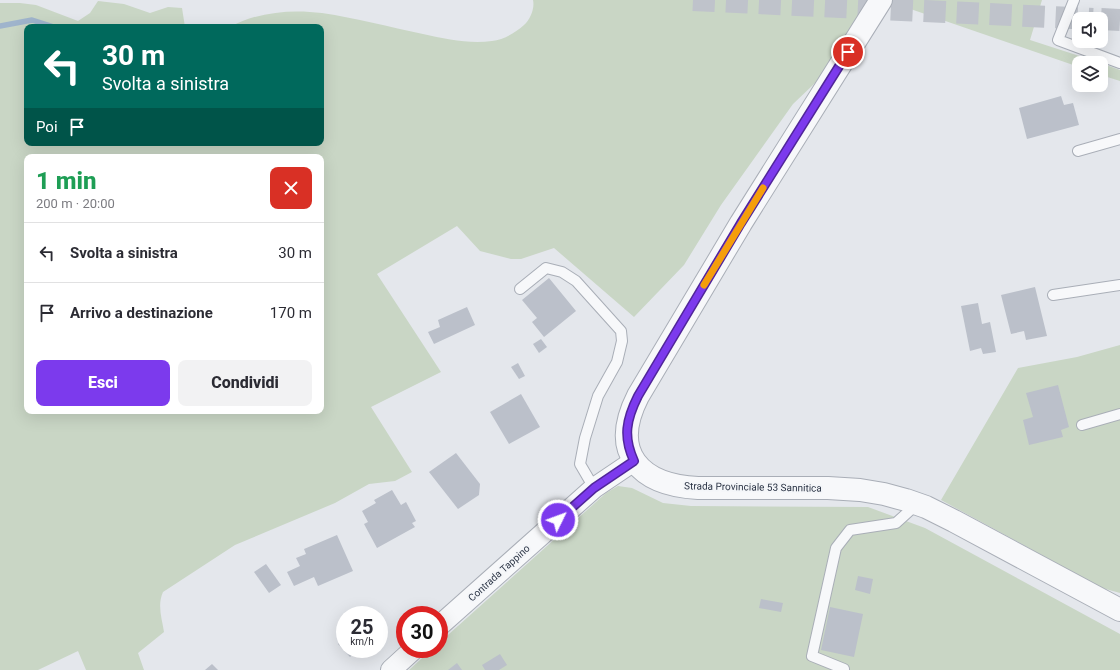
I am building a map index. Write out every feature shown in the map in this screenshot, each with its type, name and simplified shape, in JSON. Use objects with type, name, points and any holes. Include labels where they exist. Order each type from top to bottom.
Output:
[{"type":"street","name":"Strada Provinciale 53 Sannitica","points":[[881,0],[741,223],[638,396],[629,416],[627,431],[630,451],[634,461],[641,470],[651,477],[678,486],[698,488],[849,489],[884,494],[917,504],[954,521],[1115,605]]},
{"type":"street","name":"Contrada Tappino","points":[[448,618],[594,488],[634,461]]},
{"type":"street","points":[[391,670],[404,658]]},
{"type":"lane","points":[[1074,0],[1058,40],[1120,63]]},
{"type":"lane","points":[[1078,151],[1120,139]]},
{"type":"lane","points":[[520,289],[546,268],[562,272],[576,281],[621,331],[622,341],[616,362],[598,396],[584,444],[580,464],[594,488]]},
{"type":"lane","points":[[1052,295],[1120,285]]},
{"type":"lane","points":[[1082,425],[1120,414]]},
{"type":"lane","points":[[844,669],[812,656],[836,548],[850,530],[896,523],[917,504]]},
{"type":"green space","points":[[533,0],[874,0],[834,65],[793,104],[721,205],[684,265],[634,317],[554,248],[521,259],[511,259],[480,251],[457,226],[377,274],[441,372],[371,407],[412,472],[395,481],[369,484],[335,503],[235,545],[163,592],[160,607],[164,632],[138,653],[144,670],[86,670],[78,651],[38,670],[0,670],[0,3],[36,5],[78,21],[90,13],[98,1],[124,4],[150,13],[168,7],[182,8],[185,24],[24,24],[24,146],[324,146],[324,24],[236,24],[263,15],[298,11],[347,17],[449,39],[483,42],[501,39],[521,28],[530,17],[533,10]]},
{"type":"green space","points":[[899,0],[1042,0],[1030,40],[1079,56],[1072,56],[1072,65],[896,4]]},
{"type":"green space","points":[[1108,66],[1120,70],[1120,81],[1108,77]]},
{"type":"green space","points":[[1120,345],[1120,593],[1102,588],[941,500],[1018,368],[1077,357]]},
{"type":"green space","points":[[618,486],[632,488],[663,503],[691,506],[868,507],[925,528],[1120,634],[1120,670],[409,670],[422,658],[448,658],[448,635],[606,493]]},
{"type":"building","points":[[1061,96],[1064,105],[1073,103],[1079,125],[1027,139],[1019,108]]},
{"type":"building","points":[[549,278],[576,311],[544,337],[532,322],[537,318],[522,300]]},
{"type":"building","points":[[1035,287],[1047,336],[1026,340],[1024,331],[1011,334],[1001,295]]},
{"type":"building","points":[[978,303],[982,324],[990,322],[996,352],[983,354],[981,348],[970,351],[961,306]]},
{"type":"building","points":[[467,307],[475,325],[434,344],[428,332],[440,327],[438,320]]},
{"type":"building","points":[[541,339],[547,347],[539,353],[533,344]]},
{"type":"building","points":[[518,363],[525,376],[519,379],[511,367]]},
{"type":"building","points":[[1058,385],[1069,427],[1061,430],[1063,437],[1029,445],[1023,420],[1033,417],[1026,393]]},
{"type":"building","points":[[521,394],[540,427],[509,444],[490,412]]},
{"type":"building","points":[[456,453],[480,484],[479,495],[458,509],[429,472]]},
{"type":"building","points":[[392,490],[401,505],[406,502],[416,521],[412,523],[415,527],[377,548],[364,524],[368,522],[362,511],[376,503],[374,500]]},
{"type":"building","points":[[337,535],[353,571],[318,586],[314,577],[294,586],[287,572],[300,566],[296,558],[306,554],[304,549]]},
{"type":"building","points":[[266,564],[281,585],[269,593],[254,572]]},
{"type":"building","points":[[858,576],[873,579],[870,594],[855,590]]},
{"type":"building","points":[[761,599],[783,603],[781,612],[759,608]]},
{"type":"building","points":[[830,607],[863,614],[854,657],[821,650]]},
{"type":"building","points":[[500,654],[507,665],[499,670],[485,670],[482,665]]},
{"type":"building","points":[[457,663],[462,670],[448,670]]},
{"type":"building","points":[[212,664],[218,670],[205,670]]},
{"type":"waterway","points":[[0,26],[32,20],[45,24]]},
{"type":"tunnel","points":[[693,0],[1072,18]]},
{"type":"tunnel","points":[[1108,19],[1120,20]]},
{"type":"slow traffic","points":[[704,285],[763,188]]},
{"type":"route","points":[[558,520],[594,488],[634,461],[630,451],[627,428],[629,416],[638,396],[741,223],[848,52]]}]
